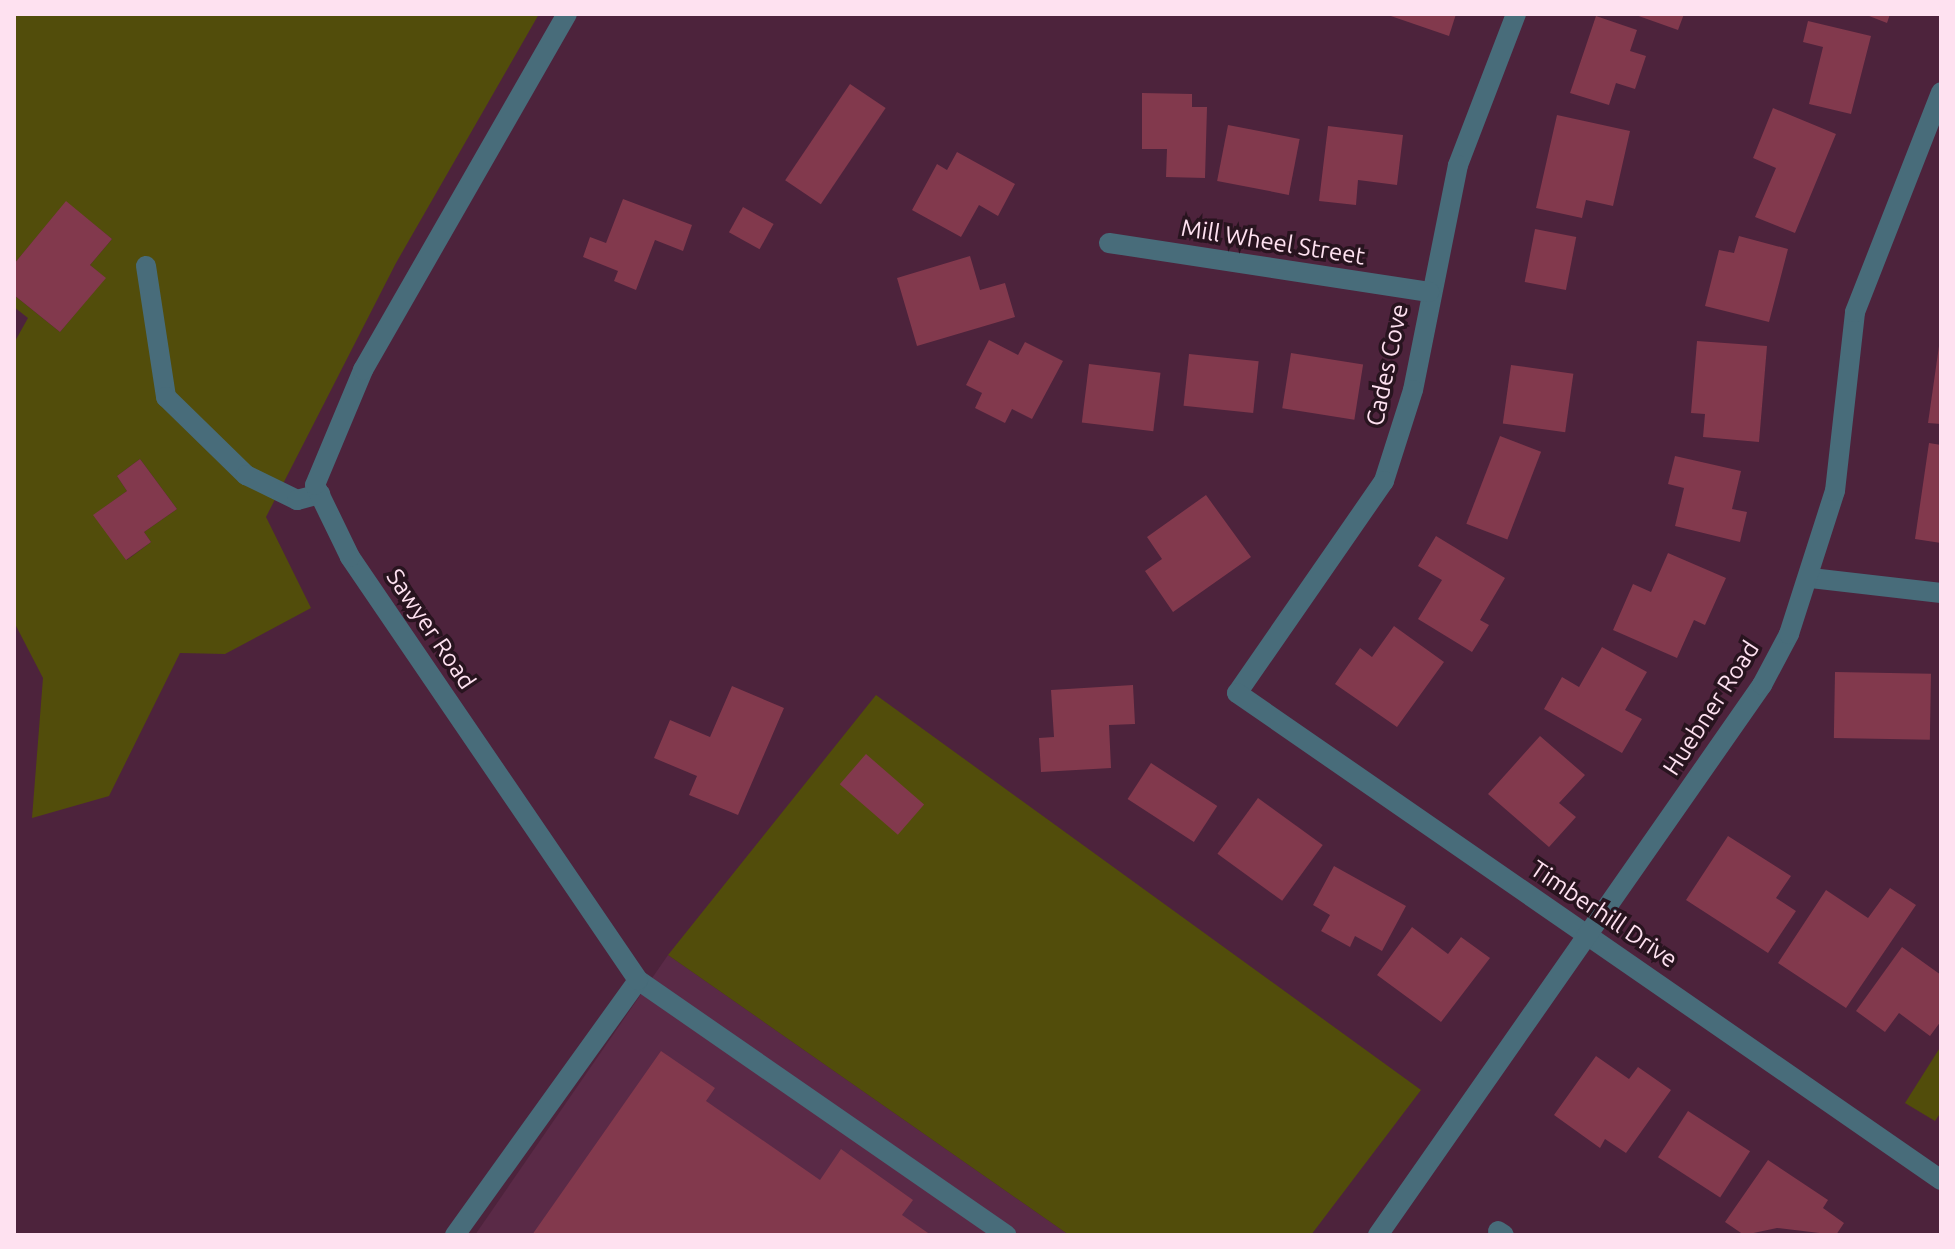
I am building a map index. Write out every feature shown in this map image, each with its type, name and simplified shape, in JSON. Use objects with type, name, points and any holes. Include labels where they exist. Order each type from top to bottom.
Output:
[{"type":"street","points":[[146,266],[166,397],[246,475],[297,500],[320,494],[315,485],[363,370],[567,14]]},
{"type":"street","name":"Cades Cove","points":[[1237,693],[1384,481],[1413,390],[1429,292],[1458,165],[1516,14]]},
{"type":"street","name":"Huebner Road","points":[[1378,1235],[1762,685],[1811,578],[1835,491],[1855,312],[1941,92]]},
{"type":"street","name":"Mill Wheel Street","points":[[1109,243],[1429,292]]},
{"type":"street","name":"Sawyer Road","points":[[320,494],[350,557],[638,980]]},
{"type":"street","points":[[1811,578],[1941,593]]},
{"type":"street","name":"Timberhill Drive","points":[[1237,693],[1941,1180]]},
{"type":"street","points":[[455,1235],[638,980],[1006,1235]]},
{"type":"shaded area","points":[[14,14],[539,14],[396,263],[266,517],[311,608],[225,654],[180,653],[109,796],[32,818],[43,678],[14,622],[14,343],[28,318],[14,307],[14,295],[60,332],[105,278],[90,265],[112,239],[66,202],[14,264]],"holes":[[[140,459],[177,509],[144,532],[151,542],[127,560],[94,515],[127,491],[117,476]]]},
{"type":"shaded area","points":[[876,695],[1421,1090],[1311,1235],[1069,1235],[668,955]],"holes":[[[841,784],[923,804],[898,833]]]},
{"type":"shaded area","points":[[668,955],[1069,1235],[475,1235]]},
{"type":"shaded area","points":[[1941,1046],[1941,1112],[1935,1121],[1905,1103]]},
{"type":"building","points":[[1385,14],[1456,14],[1449,36]]},
{"type":"building","points":[[1633,14],[1684,14],[1678,30]]},
{"type":"building","points":[[1864,14],[1890,14],[1887,23]]},
{"type":"building","points":[[1596,16],[1637,30],[1630,51],[1646,56],[1635,89],[1616,83],[1609,105],[1570,93]]},
{"type":"building","points":[[1808,21],[1871,36],[1851,114],[1809,104],[1823,47],[1803,42]]},
{"type":"building","points":[[850,84],[886,108],[821,204],[785,180]]},
{"type":"building","points":[[1142,93],[1192,94],[1192,107],[1207,107],[1205,178],[1166,177],[1167,149],[1142,149]]},
{"type":"building","points":[[1773,108],[1836,134],[1795,233],[1755,217],[1776,168],[1753,158]]},
{"type":"building","points":[[1557,115],[1630,131],[1613,206],[1586,200],[1582,218],[1536,208]]},
{"type":"building","points":[[1228,125],[1300,139],[1289,195],[1217,181]]},
{"type":"building","points":[[1328,126],[1403,135],[1397,185],[1358,180],[1356,205],[1319,201]]},
{"type":"building","points":[[957,152],[1015,184],[998,216],[979,205],[961,237],[912,210],[937,164],[947,170]]},
{"type":"building","points":[[623,199],[692,225],[683,251],[655,240],[636,290],[614,281],[618,271],[583,257],[590,237],[606,243]]},
{"type":"building","points":[[66,201],[112,239],[90,265],[106,278],[60,332],[14,295],[14,264]]},
{"type":"building","points":[[743,207],[774,224],[760,249],[729,232]]},
{"type":"building","points":[[1535,229],[1576,237],[1566,290],[1525,282]]},
{"type":"building","points":[[1739,236],[1788,249],[1769,322],[1705,306],[1719,250],[1734,253]]},
{"type":"building","points":[[970,256],[980,290],[1005,283],[1015,317],[917,346],[897,278]]},
{"type":"building","points":[[989,340],[1018,355],[1025,342],[1063,361],[1032,419],[1012,409],[1005,423],[975,408],[982,393],[966,385]]},
{"type":"building","points":[[1697,341],[1767,346],[1759,442],[1703,437],[1705,414],[1691,413]]},
{"type":"building","points":[[1941,346],[1941,424],[1928,423]]},
{"type":"building","points":[[1291,353],[1363,364],[1354,420],[1282,408]]},
{"type":"building","points":[[1189,354],[1259,361],[1253,413],[1184,406]]},
{"type":"building","points":[[1089,364],[1160,373],[1153,431],[1082,423]]},
{"type":"building","points":[[1511,365],[1573,374],[1565,432],[1503,423]]},
{"type":"building","points":[[1500,436],[1541,452],[1507,540],[1466,524]]},
{"type":"building","points":[[1929,443],[1941,445],[1941,543],[1915,539]]},
{"type":"building","points":[[1675,456],[1741,471],[1732,509],[1747,512],[1740,542],[1675,526],[1684,488],[1668,484]]},
{"type":"building","points":[[140,459],[177,509],[144,532],[151,542],[126,560],[93,515],[127,491],[117,476]]},
{"type":"building","points":[[1206,495],[1251,557],[1173,612],[1145,571],[1162,559],[1147,537]]},
{"type":"building","points":[[1436,536],[1505,578],[1480,620],[1489,625],[1472,652],[1418,619],[1442,580],[1418,566]]},
{"type":"building","points":[[1668,553],[1726,578],[1705,625],[1694,620],[1677,658],[1613,630],[1633,584],[1651,592]]},
{"type":"building","points":[[1394,626],[1444,662],[1397,727],[1335,684],[1360,648],[1372,657]]},
{"type":"building","points":[[1602,647],[1647,672],[1625,710],[1642,719],[1622,753],[1544,709],[1562,677],[1579,687]]},
{"type":"building","points":[[1835,672],[1931,674],[1930,740],[1834,738]]},
{"type":"building","points":[[1133,685],[1135,724],[1109,725],[1111,768],[1041,772],[1039,738],[1054,737],[1051,690]]},
{"type":"building","points":[[732,686],[784,708],[738,815],[689,795],[697,776],[654,758],[670,720],[710,737]]},
{"type":"building","points":[[1540,736],[1585,775],[1559,803],[1576,817],[1549,847],[1488,794]]},
{"type":"building","points":[[866,754],[924,805],[898,835],[840,784]]},
{"type":"building","points":[[1151,763],[1217,806],[1194,842],[1128,799]]},
{"type":"building","points":[[1258,798],[1323,845],[1282,901],[1217,854]]},
{"type":"building","points":[[1728,836],[1791,876],[1776,898],[1796,911],[1768,953],[1686,900]]},
{"type":"building","points":[[1334,866],[1406,906],[1382,951],[1355,936],[1350,947],[1321,931],[1330,915],[1313,905]]},
{"type":"building","points":[[1890,888],[1916,905],[1846,1008],[1778,963],[1826,890],[1868,918]]},
{"type":"building","points":[[1412,927],[1448,954],[1461,937],[1490,958],[1441,1022],[1377,975]]},
{"type":"building","points":[[1902,947],[1941,975],[1941,1021],[1930,1036],[1899,1013],[1885,1032],[1856,1011]]},
{"type":"building","points":[[661,1051],[715,1088],[706,1101],[820,1180],[841,1149],[913,1200],[902,1215],[931,1235],[532,1235]]},
{"type":"building","points":[[1596,1056],[1629,1079],[1638,1067],[1671,1090],[1626,1153],[1605,1139],[1600,1148],[1554,1115]]},
{"type":"building","points":[[1688,1111],[1750,1151],[1720,1197],[1658,1157]]},
{"type":"building","points":[[1768,1160],[1828,1200],[1823,1208],[1844,1223],[1836,1235],[1777,1228],[1744,1235],[1725,1222]]}]
